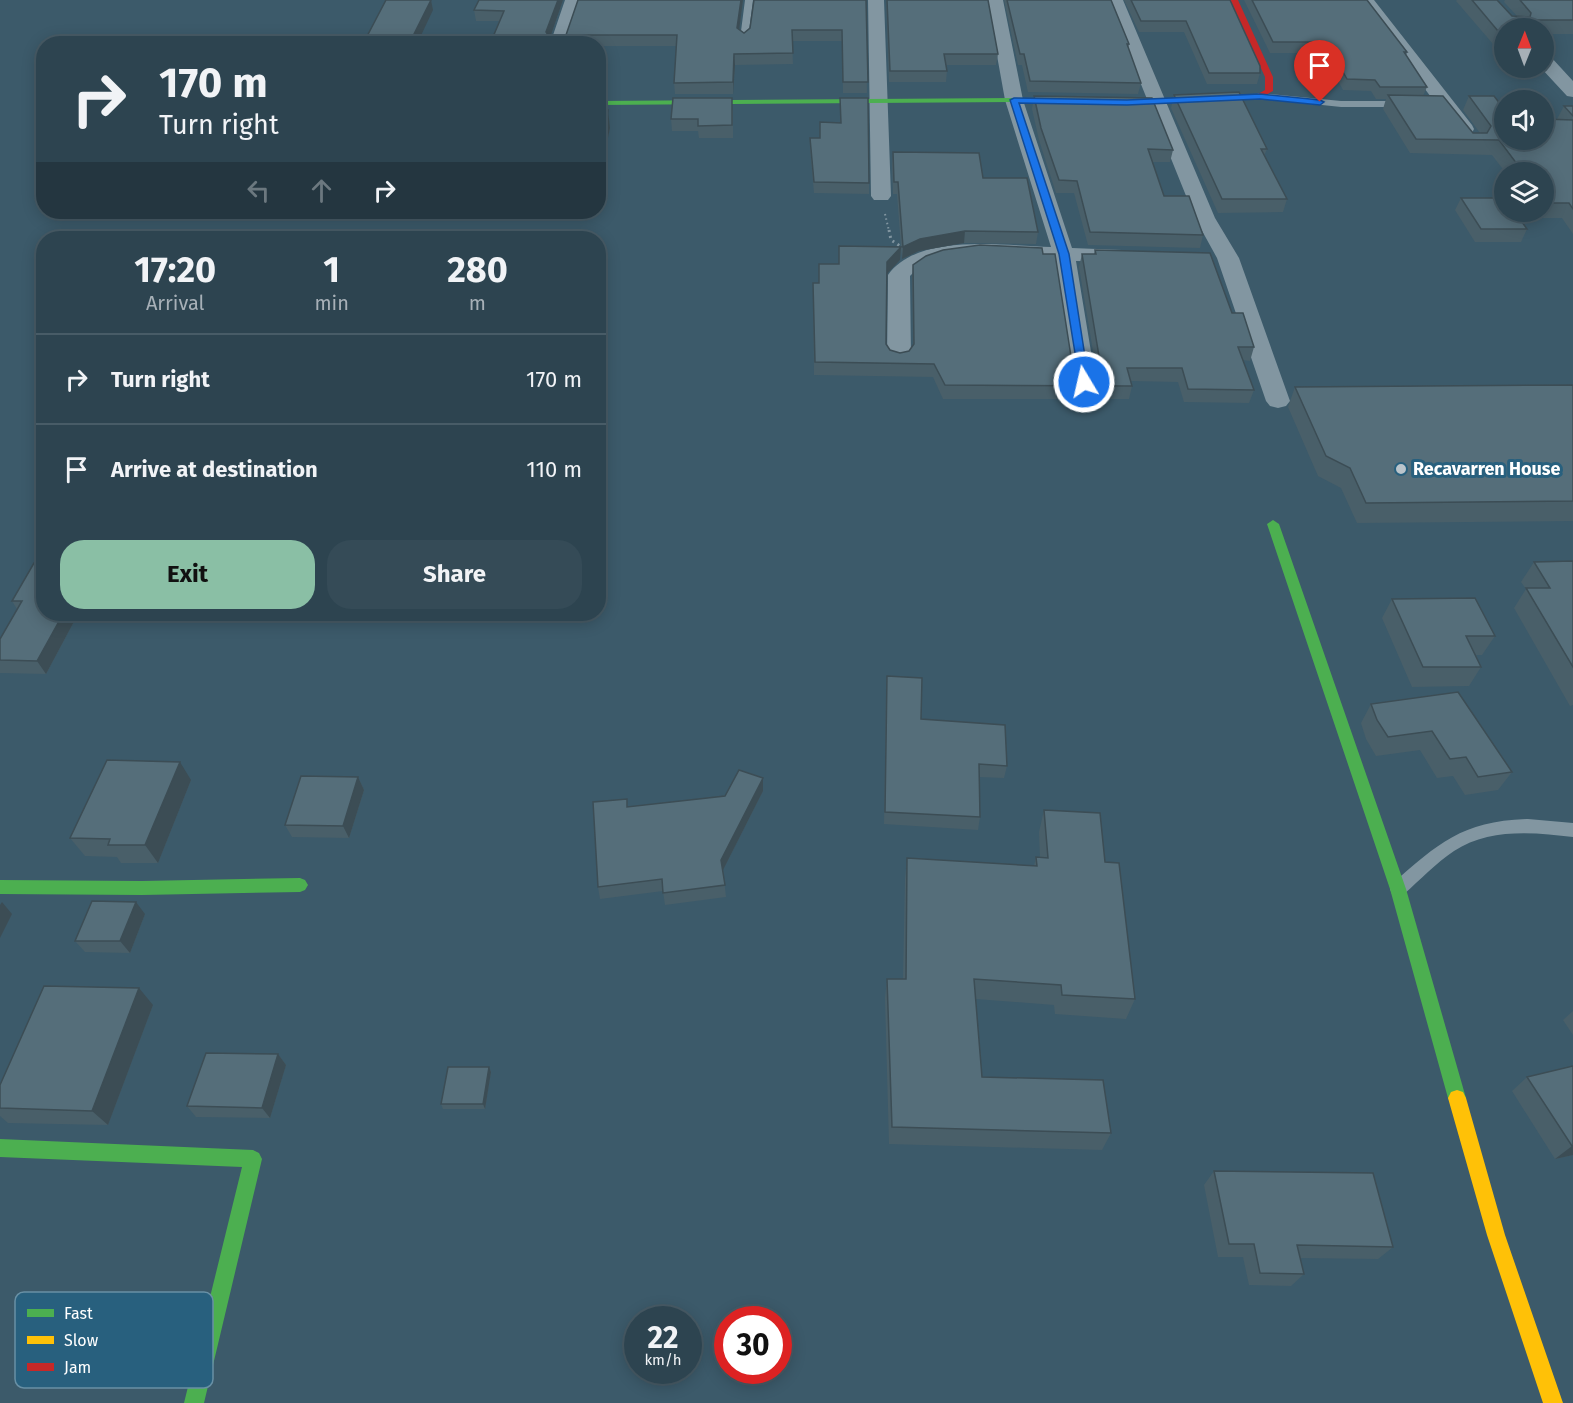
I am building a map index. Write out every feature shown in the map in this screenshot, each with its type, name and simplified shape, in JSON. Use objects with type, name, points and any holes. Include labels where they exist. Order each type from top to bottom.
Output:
[{"type":"street","points":[[561,36],[572,0]]},
{"type":"street","points":[[876,0],[881,196]]},
{"type":"street","points":[[995,0],[1014,100],[1064,254],[1084,382]]},
{"type":"street","points":[[1115,0],[1160,102],[1205,218],[1228,258],[1278,401]]},
{"type":"street","points":[[606,104],[1014,100],[1160,102],[1260,96],[1269,91],[1269,78],[1234,0]]},
{"type":"street","points":[[1366,0],[1441,104],[1474,141]]},
{"type":"street","points":[[1554,71],[1573,92]]},
{"type":"street","points":[[899,357],[899,275],[910,264],[939,253],[979,251],[1146,256]]},
{"type":"street","points":[[1204,258],[1228,258]]},
{"type":"street","points":[[1273,524],[1398,889],[1496,1235],[1553,1403]]},
{"type":"street","points":[[0,887],[142,888],[300,885]]},
{"type":"street","points":[[0,1148],[253,1159],[213,1324]]},
{"type":"street","points":[[194,1403],[198,1388]]},
{"type":"lane","points":[[744,39],[749,0]]},
{"type":"lane","points":[[1260,96],[1341,104],[1412,104]]},
{"type":"lane","points":[[1398,889],[1454,843],[1500,826],[1552,827],[1573,830]]},
{"type":"path","points":[[881,196],[891,240],[920,260]]},
{"type":"building","points":[[386,0],[431,0],[413,36],[367,36]]},
{"type":"building","points":[[479,0],[558,0],[546,32],[548,35],[545,36],[493,36],[504,11],[474,10]]},
{"type":"building","points":[[578,0],[741,0],[737,28],[744,33],[750,28],[754,0],[866,0],[868,82],[843,82],[842,30],[792,30],[793,53],[734,54],[733,82],[674,83],[677,35],[566,35]]},
{"type":"building","points":[[887,0],[988,0],[998,54],[944,54],[947,71],[890,71]]},
{"type":"building","points":[[1007,0],[1111,0],[1129,44],[1127,44],[1141,83],[1030,81],[1024,54],[1020,54]]},
{"type":"building","points":[[1131,0],[1230,0],[1260,66],[1260,73],[1209,73],[1186,21],[1141,21]]},
{"type":"building","points":[[1252,0],[1367,0],[1407,52],[1404,52],[1427,87],[1380,87],[1375,80],[1347,79],[1326,42],[1273,42]]},
{"type":"building","points":[[1472,0],[1497,0],[1512,16],[1530,17],[1531,13],[1520,0],[1573,0],[1573,20],[1494,18],[1494,26]]},
{"type":"building","points":[[1239,92],[1267,149],[1261,149],[1287,199],[1222,199],[1174,95]]},
{"type":"building","points":[[1388,95],[1443,96],[1473,133],[1487,133],[1491,126],[1469,96],[1494,96],[1494,140],[1416,139]]},
{"type":"building","points":[[1034,96],[1152,98],[1173,150],[1148,149],[1164,196],[1189,196],[1203,235],[1090,232],[1077,181],[1059,180],[1041,128]]},
{"type":"building","points":[[673,98],[732,98],[732,125],[698,126],[698,119],[671,119]]},
{"type":"building","points":[[840,98],[868,98],[869,183],[814,182],[810,138],[820,138],[820,122],[841,123]]},
{"type":"building","points":[[1564,106],[1573,106],[1573,116]]},
{"type":"building","points":[[1554,119],[1573,120],[1573,209],[1569,203],[1554,203],[1554,162],[1516,162],[1506,150],[1554,150]]},
{"type":"building","points":[[893,152],[979,153],[983,178],[1027,178],[1038,232],[965,231],[920,239],[903,247],[898,182],[894,182]]},
{"type":"building","points":[[1461,198],[1494,198],[1494,222],[1522,222],[1527,229],[1481,229]]},
{"type":"building","points":[[980,245],[1042,248],[1043,254],[1055,254],[1073,369],[1077,375],[1086,378],[1097,375],[1101,368],[1082,254],[1096,254],[1095,250],[1210,253],[1232,313],[1243,313],[1254,347],[1238,347],[1254,390],[1188,389],[1182,368],[1127,368],[1132,386],[945,385],[934,364],[815,362],[813,283],[819,283],[819,264],[839,264],[839,246],[901,247],[887,262],[886,344],[890,350],[900,353],[909,351],[914,344],[913,265],[926,256],[943,250]]},
{"type":"building","points":[[1573,385],[1573,501],[1366,503],[1350,468],[1326,456],[1295,387]]},
{"type":"building","points":[[1573,561],[1573,667],[1526,588],[1550,588],[1534,562]]},
{"type":"building","points":[[36,563],[36,621],[59,621],[37,661],[0,660],[0,639],[22,601],[12,601]]},
{"type":"building","points":[[1475,598],[1495,636],[1466,636],[1481,667],[1423,667],[1392,599]]},
{"type":"building","points":[[887,676],[922,678],[921,719],[1005,725],[1007,766],[979,764],[980,817],[885,812]]},
{"type":"building","points":[[1458,692],[1512,772],[1478,777],[1466,757],[1450,759],[1432,731],[1388,737],[1377,720],[1371,704]]},
{"type":"building","points":[[107,760],[180,762],[145,845],[108,845],[110,839],[70,838]]},
{"type":"building","points":[[739,770],[763,778],[721,860],[725,885],[663,893],[662,879],[598,887],[593,802],[627,799],[627,807],[725,796]]},
{"type":"building","points":[[301,776],[358,777],[343,826],[285,825]]},
{"type":"building","points":[[1044,810],[1100,813],[1105,862],[1119,863],[1135,999],[1062,995],[1061,985],[974,979],[982,1077],[1103,1080],[1111,1133],[892,1127],[887,979],[906,979],[907,858],[1037,866],[1036,857],[1048,858]]},
{"type":"building","points":[[92,901],[136,902],[120,941],[75,941]]},
{"type":"building","points":[[44,986],[139,988],[92,1111],[0,1108],[0,1085]]},
{"type":"building","points":[[206,1053],[278,1054],[262,1108],[187,1106]]},
{"type":"building","points":[[1573,1066],[1573,1146],[1572,1146],[1527,1077]]},
{"type":"building","points":[[448,1067],[489,1067],[483,1104],[441,1104]]},
{"type":"building","points":[[1214,1171],[1373,1173],[1393,1247],[1297,1245],[1304,1274],[1260,1273],[1254,1244],[1229,1244]]},
{"type":"traffic: fast","points":[[606,103],[1014,100],[1127,103],[1205,99]]},
{"type":"traffic: fast","points":[[1273,524],[1398,889],[1457,1098]]},
{"type":"traffic: fast","points":[[0,887],[142,888],[300,885]]},
{"type":"traffic: fast","points":[[0,1148],[253,1159],[213,1324]]},
{"type":"traffic: fast","points":[[194,1403],[198,1388]]},
{"type":"traffic: slow","points":[[1457,1098],[1496,1235],[1553,1403]]},
{"type":"traffic: jam","points":[[1205,99],[1260,96],[1269,91],[1269,77],[1234,0]]},
{"type":"place","name":"Recavarren House","points":[[1401,469]]},
{"type":"route","points":[[1084,382],[1064,254],[1014,100],[1127,103],[1260,96],[1320,102]]}]
